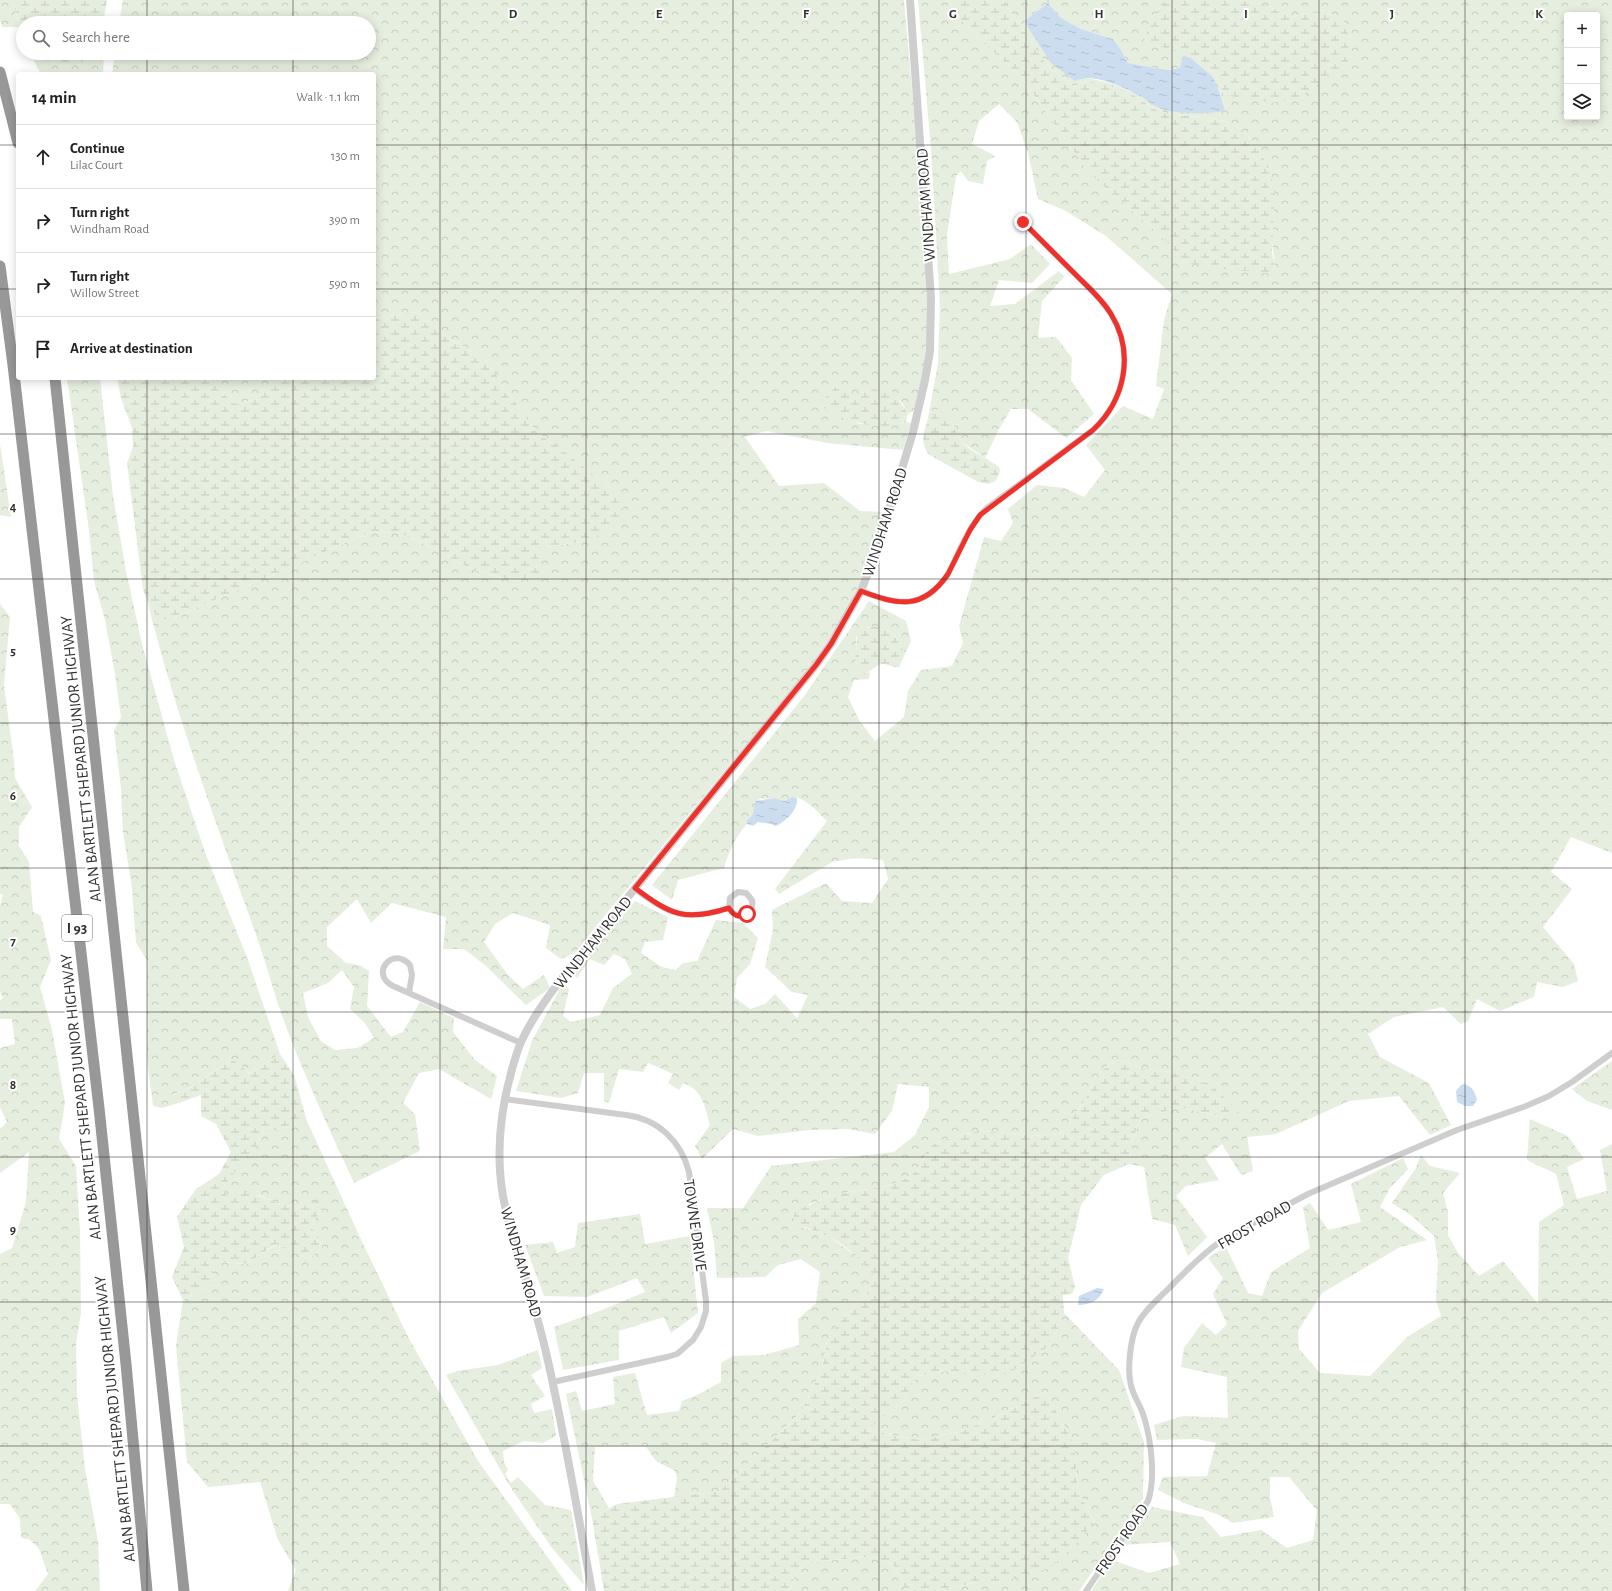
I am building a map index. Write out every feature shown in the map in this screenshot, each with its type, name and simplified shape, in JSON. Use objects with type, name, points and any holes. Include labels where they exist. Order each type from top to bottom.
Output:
[{"type":"highway","points":[[0,72],[16,135]]},
{"type":"highway","name":"ALAN BARTLETT SHEPARD JUNIOR HIGHWAY","points":[[0,266],[14,373],[100,1116],[126,1364],[147,1591]]},
{"type":"highway","name":"ALAN BARTLETT SHEPARD JUNIOR HIGHWAY","points":[[56,380],[184,1591]]},
{"type":"street","name":"WINDHAM ROAD","points":[[592,1591],[553,1382],[537,1315],[506,1210],[500,1159],[500,1139],[504,1099],[521,1042],[556,986],[816,665],[831,644],[861,591],[890,507],[909,444],[925,380],[930,351],[931,298],[910,0]]},
{"type":"street","points":[[861,591],[882,599],[896,602],[917,600],[931,592],[944,580],[948,574],[970,530],[980,515],[1093,430],[1106,416],[1116,399],[1123,381],[1124,361],[1122,342],[1114,319],[1099,299],[1023,222]]},
{"type":"street","points":[[635,888],[658,905],[680,914],[709,914],[729,908]]},
{"type":"street","points":[[736,893],[746,893],[752,900],[753,906],[751,911],[745,916],[734,914],[729,908],[729,901],[736,893]]},
{"type":"street","points":[[409,993],[412,974],[410,965],[402,958],[389,960],[386,963],[383,972],[386,981],[393,986],[409,993],[521,1042]]},
{"type":"street","name":"FROST ROAD","points":[[1086,1591],[1148,1501],[1150,1494],[1152,1457],[1145,1418],[1131,1387],[1129,1376],[1130,1354],[1136,1325],[1158,1299],[1193,1264],[1216,1244],[1238,1231],[1314,1192],[1457,1130],[1526,1106],[1548,1096],[1572,1082],[1612,1054]]},
{"type":"street","name":"TOWNE DRIVE","points":[[504,1099],[626,1115],[644,1119],[662,1129],[673,1139],[685,1158],[689,1172],[706,1301],[705,1317],[699,1331],[677,1354],[553,1382]]},
{"type":"green space","points":[[0,0],[12,0],[17,16],[16,27],[2,27],[0,20]]},
{"type":"green space","points":[[12,0],[107,0],[104,16],[17,16]]},
{"type":"green space","points":[[123,0],[904,0],[926,247],[928,351],[916,409],[908,414],[903,404],[893,392],[873,389],[861,393],[850,393],[837,385],[822,401],[822,407],[860,424],[911,423],[903,450],[827,443],[766,431],[745,437],[779,486],[824,483],[860,511],[885,512],[857,590],[828,642],[798,682],[575,953],[561,959],[546,948],[550,925],[513,913],[495,924],[484,942],[508,975],[523,989],[544,975],[550,988],[526,1005],[486,966],[464,949],[443,949],[446,917],[392,903],[371,923],[357,899],[327,927],[327,946],[346,963],[359,965],[369,971],[367,1006],[391,1037],[403,1032],[420,1002],[454,1018],[453,1032],[475,1060],[497,1076],[491,1099],[439,1069],[419,1073],[403,1103],[415,1114],[420,1151],[354,1183],[304,1072],[286,1027],[258,940],[182,723],[148,604],[154,613],[173,618],[368,533],[394,532],[417,540],[469,568],[516,581],[540,563],[538,554],[545,547],[580,542],[613,490],[561,449],[536,432],[484,357],[451,340],[417,312],[376,318],[376,72],[112,72],[114,60],[376,60],[376,16],[120,16]],"holes":[[[342,970],[354,987],[350,1009],[365,1023],[374,1038],[357,1048],[335,1050],[321,1041],[308,1017],[303,993],[328,983]]]},
{"type":"green space","points":[[918,0],[948,0],[968,29],[1021,77],[1090,174],[1160,235],[1184,262],[1270,273],[1275,265],[1260,149],[1240,128],[1224,121],[1193,116],[1174,115],[1156,110],[1137,97],[1086,81],[1074,87],[1047,65],[1003,0],[1168,0],[1158,10],[1192,55],[1198,58],[1216,75],[1224,95],[1325,10],[1290,17],[1263,4],[1236,0],[1612,0],[1612,853],[1571,837],[1551,872],[1572,889],[1543,927],[1574,964],[1578,981],[1563,987],[1537,982],[1534,997],[1500,1011],[1477,999],[1468,1021],[1461,1024],[1443,1007],[1394,1017],[1368,1034],[1380,1057],[1429,1083],[1451,1125],[1430,1135],[1399,1096],[1349,1101],[1276,1134],[1247,1137],[1253,1171],[1241,1175],[1222,1144],[1205,1158],[1219,1180],[1186,1186],[1176,1196],[1207,1237],[1188,1256],[1175,1225],[1152,1219],[1144,1167],[1129,1164],[1133,1138],[1140,1119],[1179,1107],[1223,1117],[1172,1072],[1142,1069],[1125,1061],[1109,1064],[1093,1081],[1085,1100],[1073,1117],[1067,1131],[1044,1136],[978,1131],[943,1140],[927,1148],[920,1167],[907,1178],[877,1188],[835,1195],[809,1204],[802,1227],[828,1236],[862,1260],[874,1276],[870,1290],[837,1324],[827,1341],[822,1369],[801,1412],[720,1491],[674,1497],[677,1478],[675,1471],[656,1461],[646,1447],[595,1447],[593,1481],[609,1508],[592,1518],[566,1394],[576,1391],[582,1411],[615,1404],[613,1377],[635,1373],[647,1415],[679,1411],[682,1401],[721,1382],[721,1363],[733,1356],[764,1355],[799,1345],[798,1319],[816,1303],[820,1272],[801,1259],[778,1265],[765,1277],[717,1278],[714,1242],[707,1208],[743,1208],[771,1166],[894,1152],[915,1135],[929,1107],[929,1087],[898,1084],[892,1111],[875,1134],[848,1129],[810,1130],[758,1136],[733,1129],[702,1159],[695,1146],[710,1125],[705,1106],[699,1094],[690,1086],[683,1083],[679,1090],[668,1083],[673,1074],[648,1063],[643,1072],[619,1069],[609,1103],[604,1101],[604,1073],[584,1073],[578,1093],[561,1098],[516,1091],[532,1041],[563,983],[569,989],[563,1016],[571,1022],[600,1015],[613,988],[632,974],[625,959],[614,954],[604,965],[590,959],[577,978],[571,972],[635,901],[668,917],[663,940],[645,942],[641,953],[662,967],[676,970],[683,963],[697,961],[716,920],[743,923],[758,938],[750,964],[737,978],[734,997],[750,1009],[765,1004],[775,994],[797,1018],[808,995],[792,992],[765,967],[773,930],[772,910],[826,883],[842,901],[872,903],[888,879],[883,860],[855,858],[832,862],[779,894],[775,889],[827,821],[806,802],[797,797],[792,797],[783,801],[774,798],[759,799],[754,808],[753,814],[747,820],[747,824],[733,845],[724,868],[678,880],[672,900],[652,885],[805,695],[869,601],[906,621],[911,641],[905,654],[899,641],[887,629],[867,627],[856,637],[856,665],[865,674],[870,672],[869,679],[854,680],[848,697],[859,720],[875,741],[904,717],[908,691],[921,670],[952,666],[963,643],[959,626],[984,537],[1001,541],[1013,523],[1008,509],[1037,485],[1064,488],[1084,497],[1105,470],[1086,445],[1123,406],[1153,419],[1164,389],[1156,386],[1164,320],[1172,294],[1106,236],[1064,210],[1038,199],[1028,153],[1017,122],[999,104],[979,121],[972,144],[995,156],[987,161],[983,184],[968,181],[961,171],[956,176],[947,235],[949,274],[1010,259],[1031,244],[1050,264],[1032,283],[999,280],[990,306],[1015,304],[1059,271],[1064,277],[1042,301],[1038,338],[1056,337],[1072,358],[1071,380],[1094,414],[1066,438],[1028,409],[1011,409],[999,429],[985,458],[962,442],[956,433],[954,425],[935,409],[929,413],[938,363],[940,305],[931,149]],"holes":[[[1048,3],[1060,17],[1081,29],[1113,39],[1128,63],[1168,70],[1180,68],[1191,58],[1213,77],[1225,111],[1192,112],[1168,110],[1154,106],[1139,95],[1126,89],[1086,78],[1024,21]]]},
{"type":"green space","points":[[948,0],[1003,0],[1047,65],[1074,87],[1086,81],[1118,88],[1137,97],[1156,110],[1174,115],[1193,116],[1224,121],[1240,128],[1260,149],[1275,187],[1272,253],[1275,265],[1270,273],[1211,268],[1184,262],[1160,235],[1090,174],[1021,77],[968,29]]},
{"type":"green space","points":[[1168,0],[1236,0],[1263,4],[1290,17],[1325,10],[1345,22],[1349,40],[1348,63],[1302,96],[1272,103],[1224,95],[1216,75],[1198,58],[1143,41],[1158,10]]},
{"type":"green space","points":[[34,60],[44,60],[60,66],[83,64],[83,60],[104,60],[103,72],[40,72]]},
{"type":"green space","points":[[44,60],[83,60],[83,64],[60,66]]},
{"type":"green space","points":[[417,312],[451,340],[484,357],[536,432],[561,449],[613,490],[624,504],[620,520],[602,534],[580,542],[545,547],[538,554],[540,563],[536,575],[516,581],[469,568],[417,540],[394,532],[368,533],[173,618],[162,620],[150,606],[143,589],[127,463],[133,447],[132,428],[121,398],[117,380],[210,380],[220,391],[236,404],[253,399],[263,393],[273,380],[376,380],[376,318]]},
{"type":"green space","points":[[67,380],[100,380],[113,496],[126,571],[142,644],[174,760],[206,855],[248,960],[280,1054],[249,1073],[232,1059],[192,1087],[172,1095],[179,1103],[162,1108],[153,1106],[147,1058],[147,960],[136,943],[132,888],[123,832],[121,789],[114,730],[121,718],[105,620],[94,581],[89,530]]},
{"type":"green space","points":[[210,380],[273,380],[263,393],[242,403],[236,404],[220,391]]},
{"type":"green space","points":[[843,384],[850,393],[861,393],[873,389],[894,392],[908,414],[906,422],[896,425],[874,426],[841,417],[822,407],[822,401],[837,385]]},
{"type":"green space","points":[[935,409],[948,415],[963,443],[971,450],[999,467],[1000,471],[996,481],[988,484],[978,482],[928,454],[923,438],[929,413]]},
{"type":"green space","points":[[0,444],[11,517],[0,515]]},
{"type":"green space","points":[[0,604],[10,617],[4,685],[15,778],[32,807],[19,827],[19,846],[29,862],[33,912],[41,916],[51,960],[40,987],[52,1030],[65,1103],[59,1139],[76,1166],[80,1232],[81,1313],[76,1343],[77,1395],[85,1469],[98,1541],[100,1591],[35,1591],[48,1574],[39,1549],[29,1539],[21,1538],[20,1519],[10,1504],[0,1504],[0,1254],[12,1248],[26,1202],[29,1152],[0,1173],[0,1129],[7,1122],[0,1107],[0,1048],[15,1044],[12,1019],[0,1019],[0,1001],[3,997],[0,992],[0,906],[3,894],[0,894]]},
{"type":"green space","points":[[877,626],[887,629],[895,636],[901,644],[905,654],[899,667],[880,664],[865,674],[858,670],[856,665],[858,629]]},
{"type":"green space","points":[[280,1054],[294,1075],[307,1121],[264,1134],[224,1186],[227,1196],[242,1190],[284,1205],[302,1207],[321,1199],[323,1210],[310,1224],[322,1247],[309,1259],[276,1244],[246,1264],[221,1262],[211,1264],[215,1283],[183,1300],[172,1277],[184,1247],[177,1217],[195,1190],[219,1174],[231,1152],[216,1124],[201,1116],[201,1095],[179,1103],[171,1096],[192,1087],[232,1059],[249,1073]]},
{"type":"green space","points":[[1125,1061],[1142,1069],[1172,1072],[1212,1086],[1239,1111],[1223,1117],[1179,1107],[1140,1119],[1133,1138],[1129,1164],[1104,1175],[1081,1205],[1068,1258],[1075,1287],[1072,1294],[1063,1295],[1064,1313],[1050,1345],[1008,1374],[955,1374],[946,1371],[917,1376],[902,1403],[867,1430],[919,1440],[963,1431],[1006,1412],[1045,1392],[1074,1443],[1078,1490],[1094,1522],[1077,1543],[1050,1568],[1017,1578],[970,1584],[937,1591],[907,1591],[893,1564],[866,1557],[802,1563],[788,1591],[604,1591],[592,1518],[617,1504],[720,1491],[801,1412],[822,1369],[827,1341],[837,1324],[870,1290],[874,1276],[864,1264],[847,1248],[834,1240],[793,1221],[795,1212],[815,1202],[835,1195],[877,1188],[907,1178],[920,1167],[927,1148],[943,1140],[978,1131],[1044,1136],[1067,1131],[1073,1117],[1085,1100],[1093,1081],[1109,1064]]},
{"type":"green space","points":[[1612,1061],[1612,1110],[1587,1101],[1572,1089]]},
{"type":"green space","points":[[1530,1119],[1568,1136],[1584,1159],[1567,1167],[1577,1199],[1607,1191],[1600,1150],[1612,1144],[1612,1591],[1091,1591],[1112,1560],[1149,1573],[1180,1564],[1170,1542],[1121,1545],[1152,1507],[1203,1517],[1221,1537],[1261,1530],[1287,1548],[1313,1540],[1317,1511],[1289,1477],[1270,1477],[1270,1497],[1274,1517],[1233,1523],[1219,1515],[1184,1503],[1158,1490],[1163,1477],[1207,1476],[1216,1443],[1197,1439],[1157,1440],[1154,1425],[1183,1416],[1228,1418],[1227,1377],[1181,1367],[1184,1348],[1202,1323],[1216,1335],[1227,1324],[1213,1294],[1223,1278],[1208,1258],[1226,1247],[1248,1293],[1262,1296],[1271,1272],[1310,1248],[1303,1207],[1310,1203],[1328,1230],[1361,1222],[1351,1184],[1403,1158],[1408,1169],[1390,1188],[1380,1207],[1427,1240],[1400,1247],[1322,1293],[1298,1331],[1299,1349],[1320,1373],[1370,1376],[1407,1337],[1441,1316],[1436,1300],[1438,1261],[1434,1236],[1412,1216],[1392,1203],[1416,1168],[1421,1155],[1430,1166],[1460,1173],[1443,1193],[1448,1212],[1448,1235],[1458,1253],[1479,1276],[1503,1261],[1538,1304],[1539,1222],[1564,1205],[1556,1174],[1527,1160]]},
{"type":"green space","points":[[307,1121],[357,1231],[407,1335],[478,1461],[572,1591],[288,1591],[296,1570],[278,1540],[260,1482],[208,1487],[187,1462],[176,1346],[183,1300],[215,1283],[210,1264],[221,1262],[246,1264],[277,1244],[309,1259],[322,1247],[310,1224],[323,1210],[321,1200],[302,1207],[284,1205],[258,1195],[227,1196],[223,1185],[264,1134]]},
{"type":"green space","points":[[640,1214],[645,1244],[690,1236],[698,1313],[671,1333],[664,1317],[619,1331],[619,1360],[563,1370],[554,1327],[602,1310],[645,1292],[637,1278],[587,1297],[544,1296],[525,1245],[553,1242],[557,1253],[575,1247],[578,1223]]},
{"type":"green space","points":[[1064,1313],[1119,1370],[1144,1442],[1143,1498],[1079,1591],[937,1591],[970,1584],[1094,1522],[1078,1490],[1074,1443],[1045,1392],[1006,1412],[963,1431],[919,1440],[867,1430],[902,1403],[917,1376],[946,1371],[955,1374],[1050,1345]]},
{"type":"green space","points":[[538,1350],[542,1368],[531,1375],[545,1396],[531,1404],[534,1413],[552,1409],[556,1436],[543,1443],[524,1441],[503,1451],[504,1462],[508,1470],[505,1474],[511,1483],[518,1477],[545,1505],[571,1510],[584,1585],[552,1548],[511,1488],[446,1375],[457,1371],[498,1365]]},
{"type":"green space","points":[[866,1557],[893,1564],[907,1591],[788,1591],[802,1563]]},
{"type":"water","points":[[1048,3],[1060,17],[1081,29],[1113,39],[1128,63],[1168,70],[1180,68],[1183,56],[1191,58],[1213,77],[1225,111],[1209,113],[1181,113],[1164,110],[1123,87],[1108,82],[1093,78],[1075,81],[1051,63],[1024,21]]},
{"type":"water","points":[[792,797],[797,798],[796,807],[791,815],[780,824],[776,826],[758,822],[753,826],[747,824],[747,820],[753,813],[754,804],[756,801],[774,798],[784,801]]},
{"type":"water","points":[[1464,1084],[1471,1088],[1475,1094],[1477,1100],[1473,1106],[1465,1106],[1457,1102],[1456,1091],[1461,1085]]},
{"type":"water","points":[[1097,1288],[1104,1289],[1097,1299],[1091,1303],[1078,1305],[1079,1296]]},
{"type":"route","points":[[747,914],[745,916],[737,916],[732,913],[729,908],[702,915],[680,914],[658,905],[635,888],[801,686],[831,644],[861,591],[882,599],[896,602],[909,602],[917,600],[931,592],[944,580],[948,574],[970,530],[980,515],[987,508],[1100,424],[1112,408],[1120,390],[1123,381],[1124,351],[1120,332],[1111,314],[1106,306],[1023,222]]}]
